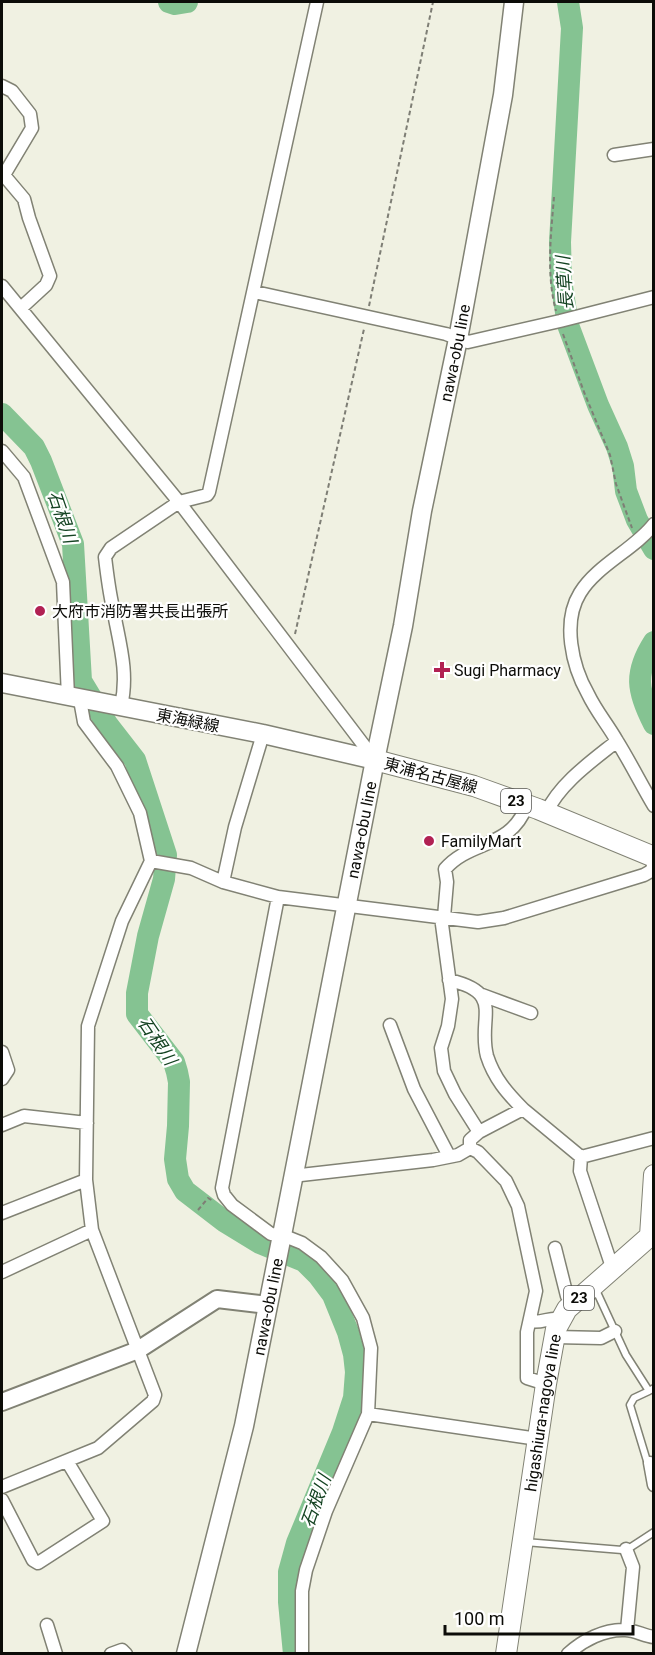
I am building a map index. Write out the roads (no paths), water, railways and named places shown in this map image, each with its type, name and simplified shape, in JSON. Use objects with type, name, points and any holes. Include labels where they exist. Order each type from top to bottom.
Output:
[{"type":"main road","name":"nawa-obu line","points":[[186,1653],[244,1426],[403,626],[422,511],[458,339],[503,95],[514,2]]},
{"type":"main road","name":"東海緑線","points":[[2,683],[263,734],[375,760]]},
{"type":"main road","name":"東浦名古屋線","points":[[375,760],[474,786],[654,857]]},
{"type":"main road","name":"23","points":[[562,1320],[614,1267],[652,1240],[654,1175]]},
{"type":"main road","name":"higashiura-nagoya line","points":[[506,1653],[546,1384],[562,1320]]},
{"type":"street","points":[[116,705],[125,690],[124,666],[105,557],[111,548],[178,502],[207,495],[209,492],[255,292],[317,2]]},
{"type":"street","points":[[2,86],[12,91],[30,114],[32,128],[3,174],[24,199],[50,276],[46,285],[21,308]]},
{"type":"street","points":[[614,155],[654,149]]},
{"type":"street","points":[[2,286],[178,502],[375,760]]},
{"type":"street","points":[[255,292],[367,316],[468,342],[654,297]]},
{"type":"street","points":[[2,451],[24,477],[63,582],[77,699],[84,722],[117,766],[140,813],[151,861],[122,921],[88,1026],[86,1180],[92,1230],[155,1395],[153,1401],[98,1448],[2,1487]]},
{"type":"street","points":[[652,526],[590,580],[571,611],[569,630],[574,656],[587,693],[654,806]]},
{"type":"street","points":[[223,882],[235,827],[263,734]]},
{"type":"street","points":[[546,813],[552,799],[617,741]]},
{"type":"street","points":[[479,1132],[455,1094],[444,1071],[441,1048],[452,1006],[442,917],[447,882],[445,868],[454,859],[507,834],[522,820],[527,805]]},
{"type":"street","points":[[151,861],[191,868],[223,882],[278,897],[478,922],[504,918],[644,875],[651,871],[654,864]]},
{"type":"street","points":[[278,897],[222,1188],[224,1195],[232,1205],[271,1234],[281,1240],[302,1244],[321,1257],[342,1280],[363,1318],[371,1348],[368,1414],[326,1511],[306,1570],[302,1591],[302,1653]]},
{"type":"street","points":[[449,980],[531,1013]]},
{"type":"street","points":[[482,995],[487,1010],[485,1040],[492,1069],[502,1087],[523,1109],[581,1157]]},
{"type":"street","points":[[390,1025],[414,1089],[448,1156]]},
{"type":"street","points":[[2,1052],[8,1070],[2,1079]]},
{"type":"street","points":[[470,1148],[470,1140],[479,1132],[523,1109]]},
{"type":"street","points":[[2,1125],[24,1116],[87,1123]]},
{"type":"street","points":[[581,1157],[654,1138]]},
{"type":"street","points":[[292,1176],[433,1160],[458,1155],[470,1148]]},
{"type":"street","points":[[470,1148],[478,1152],[506,1181],[518,1206],[536,1291],[527,1332],[527,1378],[546,1384]]},
{"type":"street","points":[[581,1157],[580,1171],[611,1264],[614,1267]]},
{"type":"street","points":[[2,1213],[86,1180]]},
{"type":"street","points":[[2,1272],[92,1230]]},
{"type":"street","points":[[555,1248],[567,1296],[562,1320]]},
{"type":"street","points":[[2,1402],[138,1350],[217,1299],[268,1305]]},
{"type":"street","points":[[530,1321],[537,1323],[554,1318],[601,1338],[615,1331]]},
{"type":"street","points":[[368,1414],[538,1439]]},
{"type":"street","points":[[2,1500],[33,1560],[38,1563],[103,1521],[67,1461]]},
{"type":"street","points":[[650,1463],[654,1485]]},
{"type":"street","points":[[626,1549],[633,1567],[627,1630]]},
{"type":"street","points":[[46,1625],[56,1653]]},
{"type":"street","points":[[568,1653],[593,1637],[627,1630],[654,1637]]},
{"type":"street","points":[[111,1653],[122,1650],[126,1653]]},
{"type":"lane","points":[[594,1286],[626,1354],[651,1390],[631,1401],[630,1405],[637,1433],[647,1461],[650,1463]]},
{"type":"lane","points":[[522,1542],[626,1549],[654,1532]]},
{"type":"waterway","name":"石根川","points":[[169,2],[175,4],[187,2]]},
{"type":"waterway","name":"長草川","points":[[568,2],[572,28],[560,242],[561,280],[568,325],[598,405],[617,447],[623,466],[626,491],[637,520],[654,549]]},
{"type":"waterway","name":"石根川","points":[[2,414],[34,447],[73,544],[81,681],[107,724],[135,760],[166,855],[164,879],[148,936],[137,993],[137,1014],[174,1062],[177,1072],[179,1082],[178,1126],[175,1159],[178,1179],[185,1191],[224,1221],[260,1243],[304,1261],[333,1295],[354,1354],[356,1372],[354,1398],[343,1432],[297,1543],[289,1572],[289,1602],[294,1654]]},
{"type":"waterway","name":"長草川","points":[[654,642],[643,663],[640,682],[644,702],[654,724]]},
{"type":"place","name":"大府市消防署共長出張所","points":[[40,611]]},
{"type":"place","name":"Sugi Pharmacy","points":[[442,670]]},
{"type":"place","name":"FamilyMart","points":[[429,841]]}]
